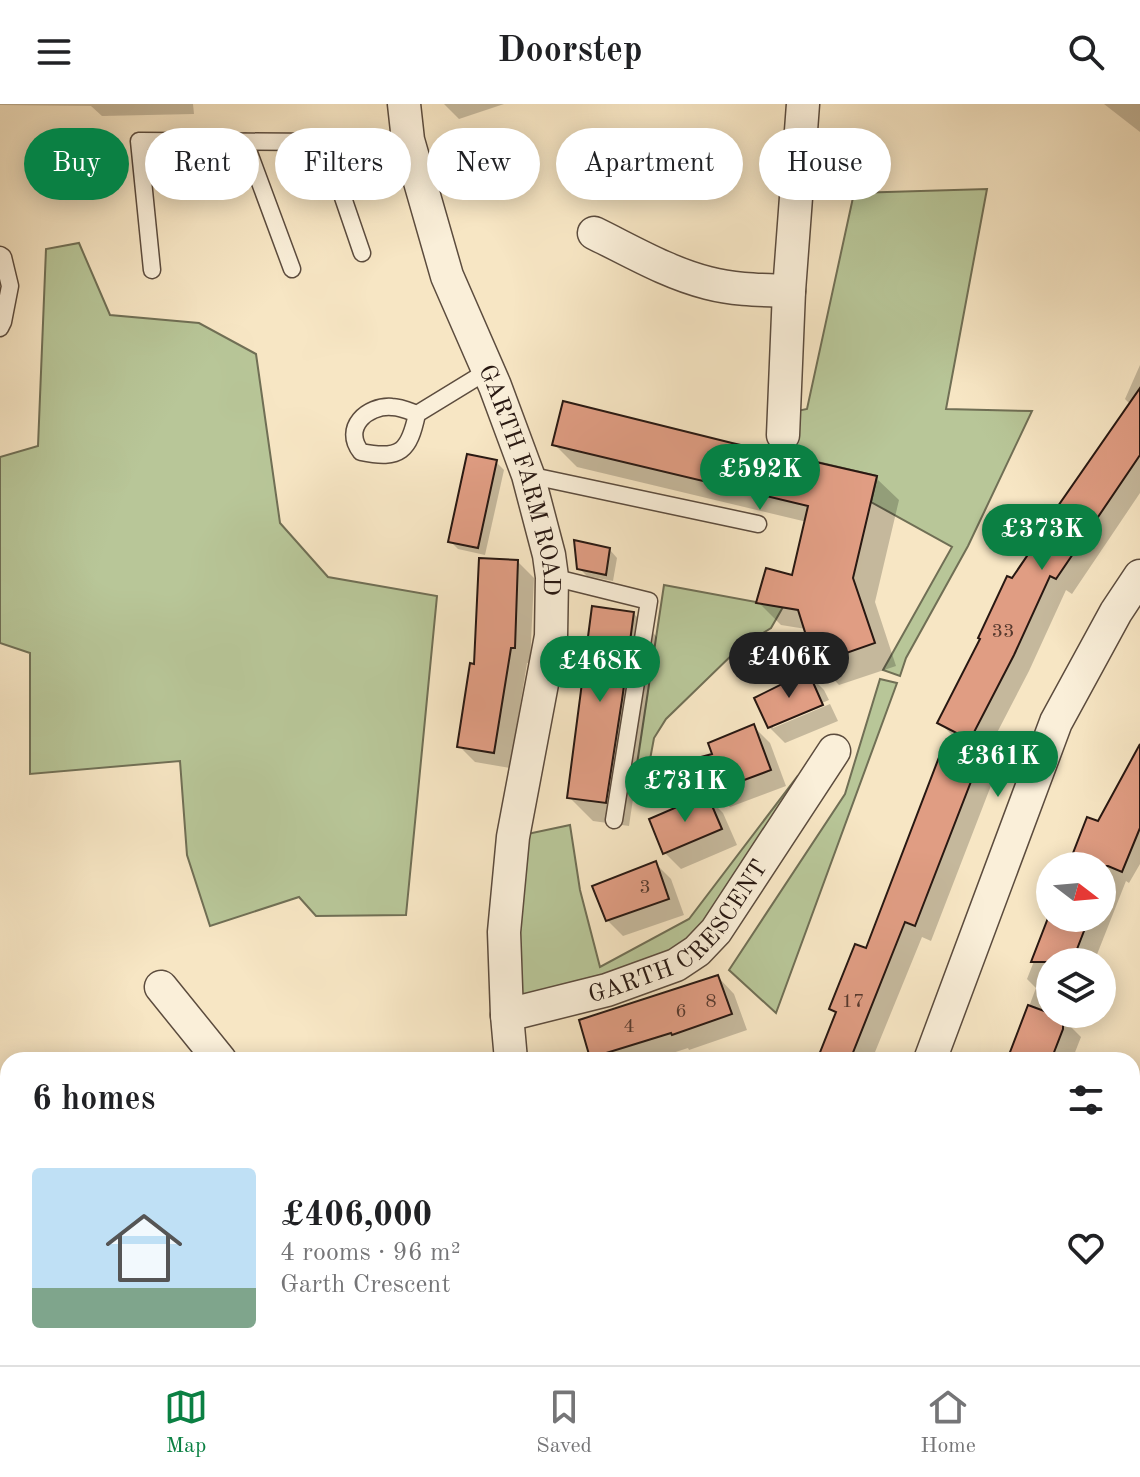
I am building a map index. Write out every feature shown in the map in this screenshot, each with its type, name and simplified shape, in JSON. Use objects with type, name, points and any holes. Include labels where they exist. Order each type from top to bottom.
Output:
[{"type":"street","name":"GARTH FARM ROAD","points":[[404,104],[407,128]]},
{"type":"street","points":[[783,435],[789,291],[803,104]]},
{"type":"street","name":"GARTH FARM ROAD","points":[[411,150],[447,276],[489,370],[528,475],[552,577],[551,636],[513,837],[504,932],[510,1052]]},
{"type":"street","points":[[594,233],[666,269],[698,280],[741,289],[789,291]]},
{"type":"street","points":[[933,1052],[1056,722],[1116,612],[1140,576]]},
{"type":"street","name":"GARTH CRESCENT","points":[[507,1015],[607,990],[676,965],[697,951],[716,931],[834,751]]},
{"type":"street","points":[[161,987],[214,1052]]},
{"type":"lane","points":[[145,141],[139,141],[152,270]]},
{"type":"lane","points":[[259,180],[292,269]]},
{"type":"lane","points":[[344,200],[362,253]]},
{"type":"lane","points":[[0,255],[10,286],[0,328]]},
{"type":"lane","points":[[417,414],[489,370]]},
{"type":"lane","points":[[528,475],[758,524]]},
{"type":"lane","points":[[552,577],[649,601],[614,820]]},
{"type":"green space","points":[[987,189],[946,409],[1032,411],[968,546],[906,658],[900,676],[883,670],[952,547],[871,502],[877,476],[770,451],[782,414],[807,409],[852,200],[891,200],[891,192]]},
{"type":"green space","points":[[79,243],[110,315],[199,323],[256,354],[280,523],[328,577],[437,596],[406,915],[316,916],[299,897],[210,926],[187,855],[180,761],[30,774],[30,653],[0,643],[0,457],[38,446],[46,249]]},
{"type":"green space","points":[[664,585],[783,607],[771,628],[739,648],[666,719],[654,738],[643,797],[632,797]]},
{"type":"green space","points":[[880,679],[897,683],[776,1013],[729,970],[845,794]]},
{"type":"green space","points":[[797,777],[799,788],[696,939],[606,982],[507,1015],[513,837],[570,825],[580,890],[600,967],[689,919]]},
{"type":"building","points":[[1140,388],[1140,455],[1056,579],[1050,576],[970,740],[937,723],[980,639],[1007,576],[1012,578],[1044,531],[1042,529]]},
{"type":"building","points":[[563,401],[877,476],[853,578],[875,643],[815,664],[798,610],[756,603],[766,568],[792,575],[808,506],[552,445]]},
{"type":"building","points":[[467,454],[497,460],[478,548],[448,542]]},
{"type":"building","points":[[574,540],[610,548],[606,575],[577,569]]},
{"type":"building","points":[[479,558],[518,560],[515,648],[511,648],[494,753],[457,747],[470,663],[474,664]]},
{"type":"building","points":[[592,606],[634,612],[606,803],[567,798]]},
{"type":"building","points":[[808,671],[823,705],[768,728],[754,698]]},
{"type":"building","points":[[754,724],[771,770],[712,792],[701,757],[712,754],[708,743]]},
{"type":"building","points":[[1140,744],[1140,828],[1122,872],[1116,869],[1116,852],[1073,852],[1087,817],[1098,821]]},
{"type":"building","points":[[941,752],[977,766],[915,926],[905,922],[853,1052],[820,1052],[836,1012],[829,1009],[855,944],[866,948]]},
{"type":"building","points":[[707,794],[722,829],[663,854],[649,819]]},
{"type":"building","points":[[656,861],[669,899],[606,921],[592,886]]},
{"type":"building","points":[[1043,932],[1084,932],[1077,948],[1036,948]]},
{"type":"building","points":[[718,975],[732,1014],[609,1052],[588,1052],[579,1020]]},
{"type":"building","points":[[1028,1005],[1036,1008],[1036,1028],[1063,1028],[1054,1052],[1010,1052]]}]
